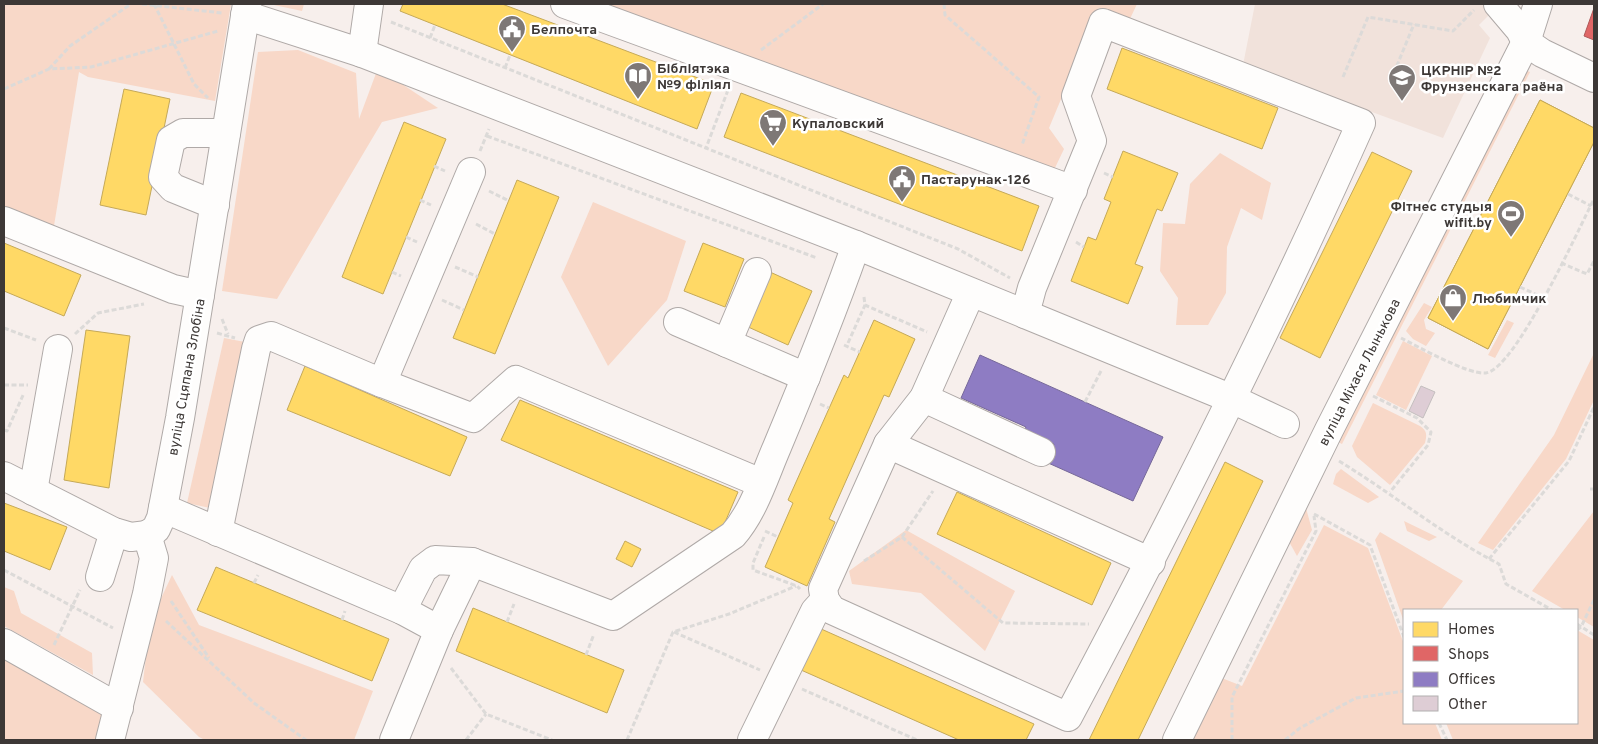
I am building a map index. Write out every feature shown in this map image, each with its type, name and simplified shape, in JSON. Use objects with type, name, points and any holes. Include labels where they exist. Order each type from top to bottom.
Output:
[{"type":"street","points":[[565,4],[1073,190]]},
{"type":"street","points":[[1498,4],[1520,30],[1526,42],[1542,54],[1594,78]]},
{"type":"street","name":"вуліца Міхася Лынькова","points":[[1177,740],[1329,430],[1526,42],[1538,4]]},
{"type":"street","points":[[362,53],[368,8]]},
{"type":"street","points":[[245,15],[362,53],[856,245],[971,292],[1029,301],[1285,424]]},
{"type":"street","name":"вуліца Сцяпана Злобіна","points":[[147,535],[156,529],[162,518],[245,15]]},
{"type":"street","points":[[825,592],[832,610],[1068,717],[1151,562],[1232,399],[1300,260],[1361,123],[1103,23],[1076,96],[1092,141],[1029,301]]},
{"type":"street","points":[[215,205],[173,188],[163,177],[171,140],[183,133],[227,125]]},
{"type":"street","points":[[382,383],[471,172]]},
{"type":"street","points":[[4,221],[174,290],[200,294]]},
{"type":"street","points":[[402,610],[423,569],[436,560],[472,562],[613,616],[733,535],[745,522],[806,377],[856,245]]},
{"type":"street","points":[[727,343],[757,272]]},
{"type":"street","points":[[752,740],[825,592],[888,444],[924,398],[971,292]]},
{"type":"street","points":[[678,322],[806,377]]},
{"type":"street","points":[[218,532],[256,349],[259,340],[271,336],[382,383],[473,418],[516,380],[761,483]]},
{"type":"street","points":[[33,490],[58,349]]},
{"type":"street","points":[[924,398],[1041,452]]},
{"type":"street","points":[[888,444],[948,469],[1151,562]]},
{"type":"street","points":[[4,476],[114,532],[131,537],[147,535],[154,558],[136,640],[110,740]]},
{"type":"street","points":[[163,508],[402,610],[439,630]]},
{"type":"street","points":[[91,582],[114,532]]},
{"type":"street","points":[[394,740],[439,630],[472,562]]},
{"type":"street","points":[[4,643],[119,708]]},
{"type":"path","points":[[49,69],[70,46],[131,4]]},
{"type":"path","points":[[142,4],[245,15]]},
{"type":"path","points":[[706,148],[739,67],[823,4]]},
{"type":"path","points":[[944,4],[945,15],[1039,97],[1014,168]]},
{"type":"path","points":[[1343,78],[1368,17],[1454,31],[1480,4]]},
{"type":"path","points":[[154,5],[194,84],[227,125]]},
{"type":"path","points":[[368,8],[430,38],[958,249],[1029,301]]},
{"type":"path","points":[[4,89],[49,69],[91,67],[173,43],[245,15]]},
{"type":"path","points":[[1391,80],[1414,24]]},
{"type":"path","points":[[430,38],[435,25]]},
{"type":"path","points":[[505,68],[510,55]]},
{"type":"path","points":[[1568,194],[1591,206]]},
{"type":"path","points":[[1399,337],[1466,369],[1486,373],[1497,368],[1518,343],[1544,298],[1594,200]]},
{"type":"path","points":[[1562,263],[1587,274],[1594,261]]},
{"type":"path","points":[[1520,287],[1544,298]]},
{"type":"path","points":[[4,328],[58,349],[98,313],[153,302],[174,290]]},
{"type":"path","points":[[843,354],[864,305]]},
{"type":"path","points":[[194,330],[228,335],[256,349]]},
{"type":"path","points":[[1085,402],[1103,366]]},
{"type":"path","points":[[4,385],[27,385],[6,431],[4,430]]},
{"type":"path","points":[[1370,395],[1417,418],[1431,432],[1428,445],[1390,492]]},
{"type":"path","points":[[818,413],[825,396]]},
{"type":"path","points":[[1490,559],[1569,461],[1594,407]]},
{"type":"path","points":[[1338,460],[1390,492],[1456,539],[1499,564],[1506,584],[1550,609]]},
{"type":"path","points":[[860,563],[902,537],[948,469]]},
{"type":"path","points":[[1314,514],[1370,545],[1403,634]]},
{"type":"path","points":[[770,523],[753,563],[753,570],[811,591],[825,592]]},
{"type":"path","points":[[902,537],[1003,623],[1118,624]]},
{"type":"path","points":[[4,570],[136,640]]},
{"type":"path","points":[[151,571],[212,663]]},
{"type":"path","points":[[44,666],[73,607],[91,582]]},
{"type":"path","points":[[627,740],[674,632],[729,614],[797,586]]},
{"type":"path","points":[[1578,629],[1581,627],[1594,600]]},
{"type":"path","points":[[145,602],[254,702],[306,740]]},
{"type":"path","points":[[1578,625],[1594,635]]},
{"type":"path","points":[[449,666],[486,714],[552,740]]},
{"type":"path","points":[[1285,740],[1300,728],[1356,698],[1403,691]]},
{"type":"path","points":[[1232,697],[1232,740]]},
{"type":"path","points":[[466,740],[486,714]]},
{"type":"path","points":[[1439,724],[1447,740]]},
{"type":"shaded area","points":[[4,4],[231,4],[215,101],[88,77],[79,72],[53,232],[4,213]]},
{"type":"shaded area","points":[[269,4],[304,4],[302,11]]},
{"type":"shaded area","points":[[591,4],[1137,4],[1128,23],[1099,8],[1049,128],[1064,149],[1053,172]]},
{"type":"shaded area","name":"ЦКРНіР №2 Фрунзенскага раёна","points":[[1255,4],[1500,4],[1479,25],[1490,38],[1443,138],[1243,65]]},
{"type":"shaded area","points":[[298,50],[356,73],[359,119],[378,68],[438,108],[382,122],[277,299],[222,291],[258,52]]},
{"type":"shaded area","points":[[1525,70],[1530,72],[1342,444],[1336,441]]},
{"type":"shaded area","points":[[1220,153],[1271,183],[1262,220],[1241,208],[1227,247],[1226,293],[1208,325],[1176,325],[1178,298],[1160,271],[1163,223],[1185,224],[1190,184]]},
{"type":"shaded area","points":[[593,202],[686,241],[667,300],[608,366],[561,277]]},
{"type":"shaded area","points":[[1424,303],[1432,307],[1424,320],[1426,329],[1435,333],[1426,346],[1413,339],[1406,331]]},
{"type":"shaded area","points":[[1507,320],[1514,323],[1495,358],[1488,355]]},
{"type":"shaded area","points":[[224,338],[245,342],[210,508],[187,503]]},
{"type":"shaded area","points":[[1403,341],[1432,356],[1406,410],[1376,395]]},
{"type":"shaded area","points":[[1594,353],[1594,400],[1566,459],[1493,550],[1478,543],[1554,435]]},
{"type":"shaded area","points":[[1373,403],[1420,426],[1426,433],[1425,443],[1390,485],[1357,457],[1352,446]]},
{"type":"shaded area","points":[[1341,469],[1379,497],[1368,503],[1333,484],[1336,474]]},
{"type":"shaded area","points":[[1306,508],[1312,530],[1297,556],[1287,538]]},
{"type":"shaded area","points":[[1594,511],[1594,627],[1578,618],[1578,609],[1563,609],[1532,591]]},
{"type":"shaded area","points":[[1404,521],[1437,537],[1429,541],[1407,531]]},
{"type":"shaded area","points":[[1324,525],[1368,548],[1403,641],[1403,724],[1435,724],[1442,740],[1187,740],[1214,675],[1242,686]]},
{"type":"shaded area","points":[[906,530],[1015,591],[985,651],[921,593],[852,584],[849,571]]},
{"type":"shaded area","points":[[1380,532],[1463,581],[1442,609],[1403,609],[1403,619],[1375,540]]},
{"type":"shaded area","points":[[172,575],[199,625],[373,691],[354,740],[205,740],[199,737],[143,682],[150,622]]},
{"type":"shaded area","points":[[4,587],[14,591],[21,613],[92,653],[93,675],[4,626]]},
{"type":"shaded area","points":[[1578,631],[1594,640],[1594,740],[1453,740],[1446,724],[1578,724]]},
{"type":"shaded area","points":[[4,650],[113,711],[104,740],[4,740]]},
{"type":"building: Homes","points":[[403,4],[502,4],[714,84],[697,129],[400,11]]},
{"type":"building: Homes","points":[[1122,48],[1278,108],[1262,149],[1107,89]]},
{"type":"building: Homes","points":[[124,89],[170,99],[146,215],[100,205]]},
{"type":"building: Homes","points":[[741,93],[1039,206],[1022,251],[724,137]]},
{"type":"building: Homes","points":[[1540,100],[1594,128],[1594,142],[1488,349],[1428,318]]},
{"type":"building: Homes","points":[[1540,100],[1594,128],[1594,142],[1488,349],[1428,318]]},
{"type":"building: Homes","points":[[404,122],[446,139],[383,294],[342,277]]},
{"type":"building: Homes","points":[[1123,151],[1178,173],[1162,211],[1157,209],[1135,264],[1143,267],[1128,304],[1071,281],[1088,237],[1096,240],[1111,202],[1104,199]]},
{"type":"building: Homes","points":[[1372,152],[1412,171],[1320,358],[1280,338]]},
{"type":"building: Homes","points":[[517,180],[559,197],[495,354],[453,338]]},
{"type":"building: Homes","points":[[4,243],[81,275],[64,316],[4,291]]},
{"type":"building: Homes","points":[[703,243],[744,259],[725,307],[684,291]]},
{"type":"building: Homes","points":[[770,272],[812,291],[788,345],[746,326]]},
{"type":"building: Homes","points":[[874,320],[915,339],[889,397],[884,395],[829,519],[835,522],[807,586],[765,567],[793,503],[788,500],[844,375],[848,378]]},
{"type":"building: Homes","points":[[86,330],[130,336],[109,488],[64,480]]},
{"type":"building: Homes","points":[[305,366],[467,437],[450,476],[287,410]]},
{"type":"building: Homes","points":[[520,400],[738,492],[720,534],[501,440]]},
{"type":"building: Homes","points":[[1225,462],[1263,481],[1138,740],[1089,740]]},
{"type":"building: Homes","points":[[957,492],[1111,563],[1092,605],[937,534]]},
{"type":"building: Homes","points":[[4,503],[67,527],[50,570],[4,551]]},
{"type":"building: Homes","points":[[625,541],[641,549],[632,567],[616,559]]},
{"type":"building: Homes","points":[[216,567],[389,639],[372,681],[197,610]]},
{"type":"building: Homes","points":[[473,608],[624,670],[607,713],[456,651]]},
{"type":"building: Homes","points":[[819,628],[1034,724],[1026,740],[959,740],[801,670]]},
{"type":"building: Shops","points":[[1594,8],[1594,40],[1584,36]]},
{"type":"building: Offices","points":[[980,355],[1163,437],[1133,501],[1046,462],[1054,444],[1024,431],[1026,427],[961,398]]},
{"type":"building: Other","points":[[1421,386],[1435,392],[1423,418],[1409,411]]},
{"type":"place","name":"Белпочта","points":[[512,53]]},
{"type":"place","name":"Бібліятэка №9 філіял","points":[[638,100]]},
{"type":"place","name":"ЦКРНіР №2 Фрунзенскага раёна","points":[[1402,102]]},
{"type":"place","name":"Купаловский","points":[[773,147]]},
{"type":"place","name":"Пастарунак-126","points":[[902,203]]},
{"type":"place","name":"Фітнес студыя wifit.by","points":[[1511,238]]},
{"type":"place","name":"Любимчик","points":[[1453,322]]}]
